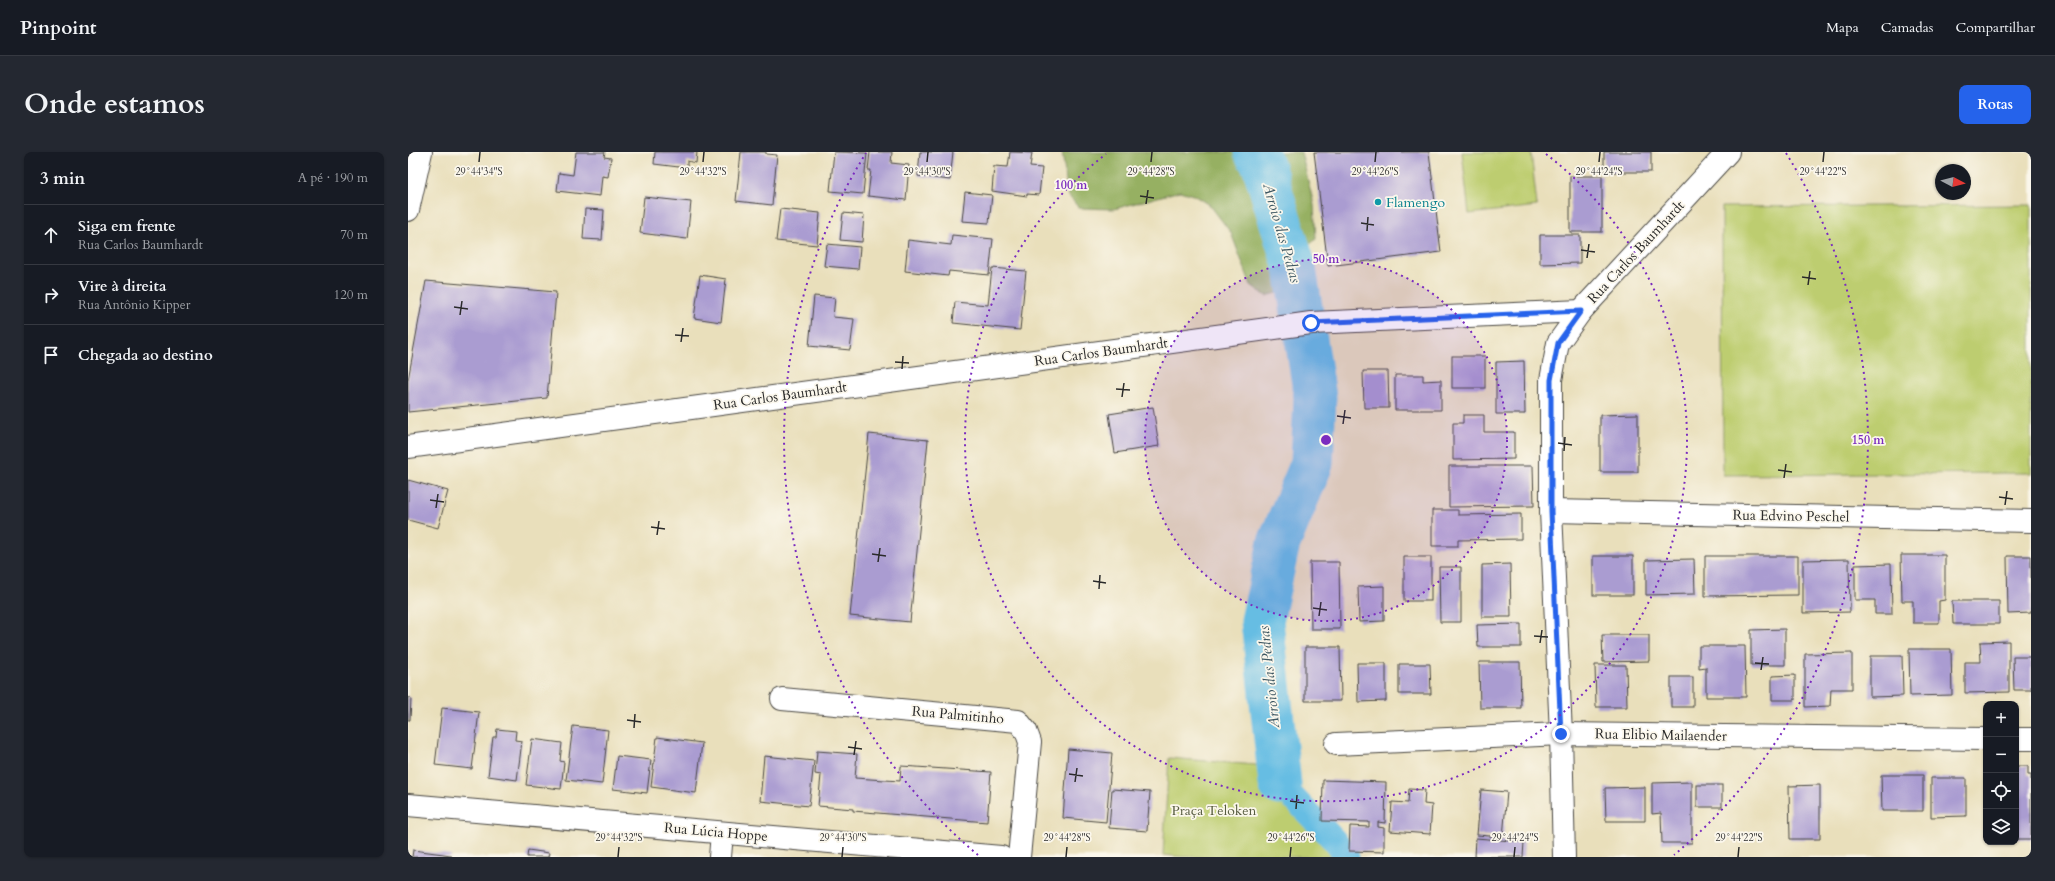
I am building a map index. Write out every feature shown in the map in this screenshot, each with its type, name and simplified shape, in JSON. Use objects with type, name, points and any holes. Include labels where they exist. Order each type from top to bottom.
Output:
[{"type":"street","points":[[408,210],[421,152]]},
{"type":"street","name":"Rua Carlos Baumhardt","points":[[408,447],[1311,323],[1581,311],[1728,152]]},
{"type":"street","points":[[1564,857],[1561,734],[1551,511],[1551,380],[1558,343],[1581,311]]},
{"type":"street","name":"Rua Edvino Peschel","points":[[1551,511],[2031,521]]},
{"type":"street","name":"Rua Palmitinho","points":[[782,698],[1018,721],[1026,731],[1030,742],[1019,857]]},
{"type":"street","name":"Rua Elibio Mailaender","points":[[1336,744],[1561,734],[1983,739]]},
{"type":"street","points":[[2019,739],[2031,739]]},
{"type":"street","name":"Rua Lúcia Hoppe","points":[[408,805],[1001,857]]},
{"type":"street","points":[[720,857],[722,833]]},
{"type":"green space","points":[[1062,152],[1301,152],[1314,205],[1316,239],[1303,250],[1288,257],[1281,292],[1266,296],[1251,285],[1231,233],[1210,205],[1196,196],[1180,191],[1114,209],[1079,208],[1068,195]]},
{"type":"green space","points":[[1462,152],[1531,152],[1537,206],[1469,214]]},
{"type":"green space","points":[[2031,205],[2031,473],[1723,475],[1722,207]]},
{"type":"green space","name":"Praça Teloken","points":[[1169,758],[1268,766],[1278,787],[1337,857],[1183,857],[1163,855]]},
{"type":"building","points":[[576,152],[605,152],[604,157],[611,158],[608,177],[602,176],[600,196],[557,191],[559,173],[573,175]]},
{"type":"building","points":[[655,152],[697,152],[696,163],[687,161],[687,168],[654,164]]},
{"type":"building","points":[[741,152],[766,152],[766,154],[777,155],[772,205],[736,201]]},
{"type":"building","points":[[834,152],[867,153],[863,194],[830,191]]},
{"type":"building","points":[[870,152],[892,152],[891,163],[909,165],[906,200],[868,196],[871,170],[868,170]]},
{"type":"building","points":[[920,152],[953,152],[950,180],[918,176]]},
{"type":"building","points":[[1010,152],[1032,153],[1030,167],[1042,168],[1039,195],[1027,194],[1027,196],[992,191],[994,166],[1008,167]]},
{"type":"building","name":"Flamengo","points":[[1314,152],[1429,152],[1441,252],[1328,266]]},
{"type":"building","points":[[1604,152],[1651,152],[1651,172],[1604,172]]},
{"type":"building","points":[[1570,176],[1602,176],[1602,232],[1570,232]]},
{"type":"building","points":[[965,192],[992,195],[989,223],[962,221]]},
{"type":"building","points":[[644,197],[691,202],[687,239],[640,233]]},
{"type":"building","points":[[585,209],[604,210],[602,240],[583,239]]},
{"type":"building","points":[[780,209],[820,213],[817,245],[776,241]]},
{"type":"building","points":[[843,213],[864,215],[862,242],[840,240]]},
{"type":"building","points":[[952,235],[993,239],[989,275],[949,271],[948,276],[905,271],[908,240],[951,245]]},
{"type":"building","points":[[1540,235],[1580,235],[1580,263],[1540,264]]},
{"type":"building","points":[[827,244],[860,247],[858,269],[824,266]]},
{"type":"building","points":[[992,268],[1026,271],[1020,330],[953,323],[955,302],[988,305]]},
{"type":"building","points":[[700,275],[726,279],[721,322],[694,318]]},
{"type":"building","points":[[426,281],[556,292],[547,398],[408,412],[408,380]]},
{"type":"building","points":[[814,296],[835,298],[833,317],[854,319],[850,350],[809,346]]},
{"type":"building","points":[[1452,356],[1485,356],[1485,388],[1452,388]]},
{"type":"building","points":[[1524,361],[1525,414],[1496,414],[1496,362]]},
{"type":"building","points":[[1363,371],[1388,371],[1389,408],[1364,408]]},
{"type":"building","points":[[1395,375],[1423,375],[1423,381],[1441,380],[1441,410],[1395,410]]},
{"type":"building","points":[[1153,407],[1159,446],[1115,453],[1109,414]]},
{"type":"building","points":[[1638,414],[1638,472],[1600,472],[1600,415]]},
{"type":"building","points":[[1463,415],[1484,415],[1484,432],[1514,432],[1514,459],[1453,460],[1453,423],[1463,423]]},
{"type":"building","points":[[869,434],[928,440],[910,622],[850,616]]},
{"type":"building","points":[[1449,466],[1533,466],[1534,506],[1449,507]]},
{"type":"building","points":[[408,480],[448,491],[438,528],[408,520]]},
{"type":"building","points":[[1432,510],[1458,510],[1458,515],[1521,514],[1521,539],[1458,540],[1458,546],[1432,546]]},
{"type":"building","points":[[1901,555],[1945,555],[1945,600],[1939,601],[1939,623],[1913,623],[1913,601],[1902,601]]},
{"type":"building","points":[[1593,556],[1633,556],[1633,595],[1593,595]]},
{"type":"building","points":[[1705,556],[1798,556],[1798,595],[1705,596]]},
{"type":"building","points":[[2007,556],[2031,556],[2031,613],[2008,614]]},
{"type":"building","points":[[1404,557],[1431,557],[1431,601],[1404,601]]},
{"type":"building","points":[[1694,559],[1695,594],[1646,595],[1646,560]]},
{"type":"building","points":[[1849,559],[1850,612],[1803,613],[1803,560]]},
{"type":"building","points":[[1310,562],[1339,562],[1340,629],[1311,629]]},
{"type":"building","points":[[1510,564],[1511,617],[1482,617],[1482,565]]},
{"type":"building","points":[[1891,564],[1892,614],[1875,614],[1875,600],[1855,600],[1855,565]]},
{"type":"building","points":[[1439,567],[1461,567],[1461,622],[1440,622]]},
{"type":"building","points":[[1384,586],[1384,621],[1359,622],[1358,587]]},
{"type":"building","points":[[1952,601],[1999,601],[1999,624],[1953,624]]},
{"type":"building","points":[[1521,624],[1521,647],[1478,647],[1477,625]]},
{"type":"building","points":[[1785,629],[1785,665],[1751,665],[1751,630]]},
{"type":"building","points":[[1602,635],[1649,635],[1649,661],[1603,662]]},
{"type":"building","points":[[2009,641],[2009,692],[1965,693],[1965,662],[1981,662],[1980,642]]},
{"type":"building","points":[[1699,646],[1745,646],[1746,697],[1706,697],[1706,667],[1699,668]]},
{"type":"building","points":[[1305,647],[1340,647],[1341,701],[1305,701]]},
{"type":"building","points":[[1909,649],[1951,649],[1952,695],[1910,696]]},
{"type":"building","points":[[1852,653],[1852,689],[1831,689],[1830,706],[1805,707],[1805,654]]},
{"type":"building","points":[[1870,656],[1902,656],[1903,696],[1870,697]]},
{"type":"building","points":[[2013,657],[2031,657],[2031,690],[2014,690]]},
{"type":"building","points":[[1479,662],[1520,662],[1521,708],[1480,708]]},
{"type":"building","points":[[1357,663],[1386,663],[1386,701],[1358,702]]},
{"type":"building","points":[[1399,664],[1430,664],[1431,694],[1399,694]]},
{"type":"building","points":[[1595,665],[1626,665],[1627,707],[1596,707]]},
{"type":"building","points":[[1795,675],[1795,700],[1772,700],[1772,676]]},
{"type":"building","points":[[1671,677],[1693,677],[1693,707],[1671,707]]},
{"type":"building","points":[[408,697],[411,698],[410,720],[408,720]]},
{"type":"building","points":[[442,708],[479,712],[472,769],[435,765]]},
{"type":"building","points":[[573,726],[608,730],[602,784],[566,780]]},
{"type":"building","points":[[497,729],[516,731],[515,740],[522,741],[517,780],[488,776],[493,737],[496,737]]},
{"type":"building","points":[[657,737],[702,743],[696,793],[651,787]]},
{"type":"building","points":[[532,739],[562,743],[560,761],[564,762],[561,789],[526,785]]},
{"type":"building","points":[[1068,749],[1112,753],[1106,822],[1063,818]]},
{"type":"building","points":[[817,751],[857,754],[855,778],[900,781],[901,766],[991,772],[987,822],[853,811],[853,809],[818,806],[821,775],[815,774]]},
{"type":"building","points":[[617,756],[651,760],[647,793],[613,789]]},
{"type":"building","points":[[764,756],[814,761],[809,806],[760,801]]},
{"type":"building","points":[[2019,766],[2028,766],[2028,775],[2031,775],[2031,839],[2019,839]]},
{"type":"building","points":[[1881,775],[1923,775],[1923,811],[1882,811]]},
{"type":"building","points":[[1931,778],[1966,778],[1966,816],[1931,817]]},
{"type":"building","points":[[1323,780],[1386,782],[1385,823],[1378,822],[1378,827],[1384,828],[1384,852],[1349,851],[1350,826],[1369,827],[1369,822],[1322,821]]},
{"type":"building","points":[[1692,782],[1692,843],[1662,843],[1661,813],[1652,814],[1652,783]]},
{"type":"building","points":[[1697,785],[1722,785],[1722,807],[1697,807]]},
{"type":"building","points":[[1820,785],[1820,839],[1790,839],[1789,786]]},
{"type":"building","points":[[1645,787],[1645,821],[1606,821],[1605,788]]},
{"type":"building","points":[[1112,789],[1150,792],[1147,831],[1109,828]]},
{"type":"building","points":[[1409,789],[1425,790],[1424,804],[1432,805],[1430,834],[1390,831],[1392,802],[1408,803]]},
{"type":"building","points":[[1481,790],[1507,792],[1503,837],[1477,835]]},
{"type":"building","points":[[1476,838],[1524,842],[1523,857],[1475,857]]},
{"type":"building","points":[[413,850],[451,855],[451,857],[412,857]]},
{"type":"building","points":[[528,850],[549,853],[548,857],[527,857]]},
{"type":"waterway","name":"Arroio das Pedras","points":[[1255,152],[1263,165],[1295,268],[1315,397],[1312,463],[1279,543],[1262,621],[1280,784]]},
{"type":"waterway","name":"Arroio das Pedras","points":[[1280,784],[1334,840],[1347,857]]},
{"type":"place","name":"Flamengo","points":[[1378,202]]},
{"type":"route","points":[[1311,323],[1581,311],[1558,343],[1551,380],[1551,511],[1561,734]]}]
